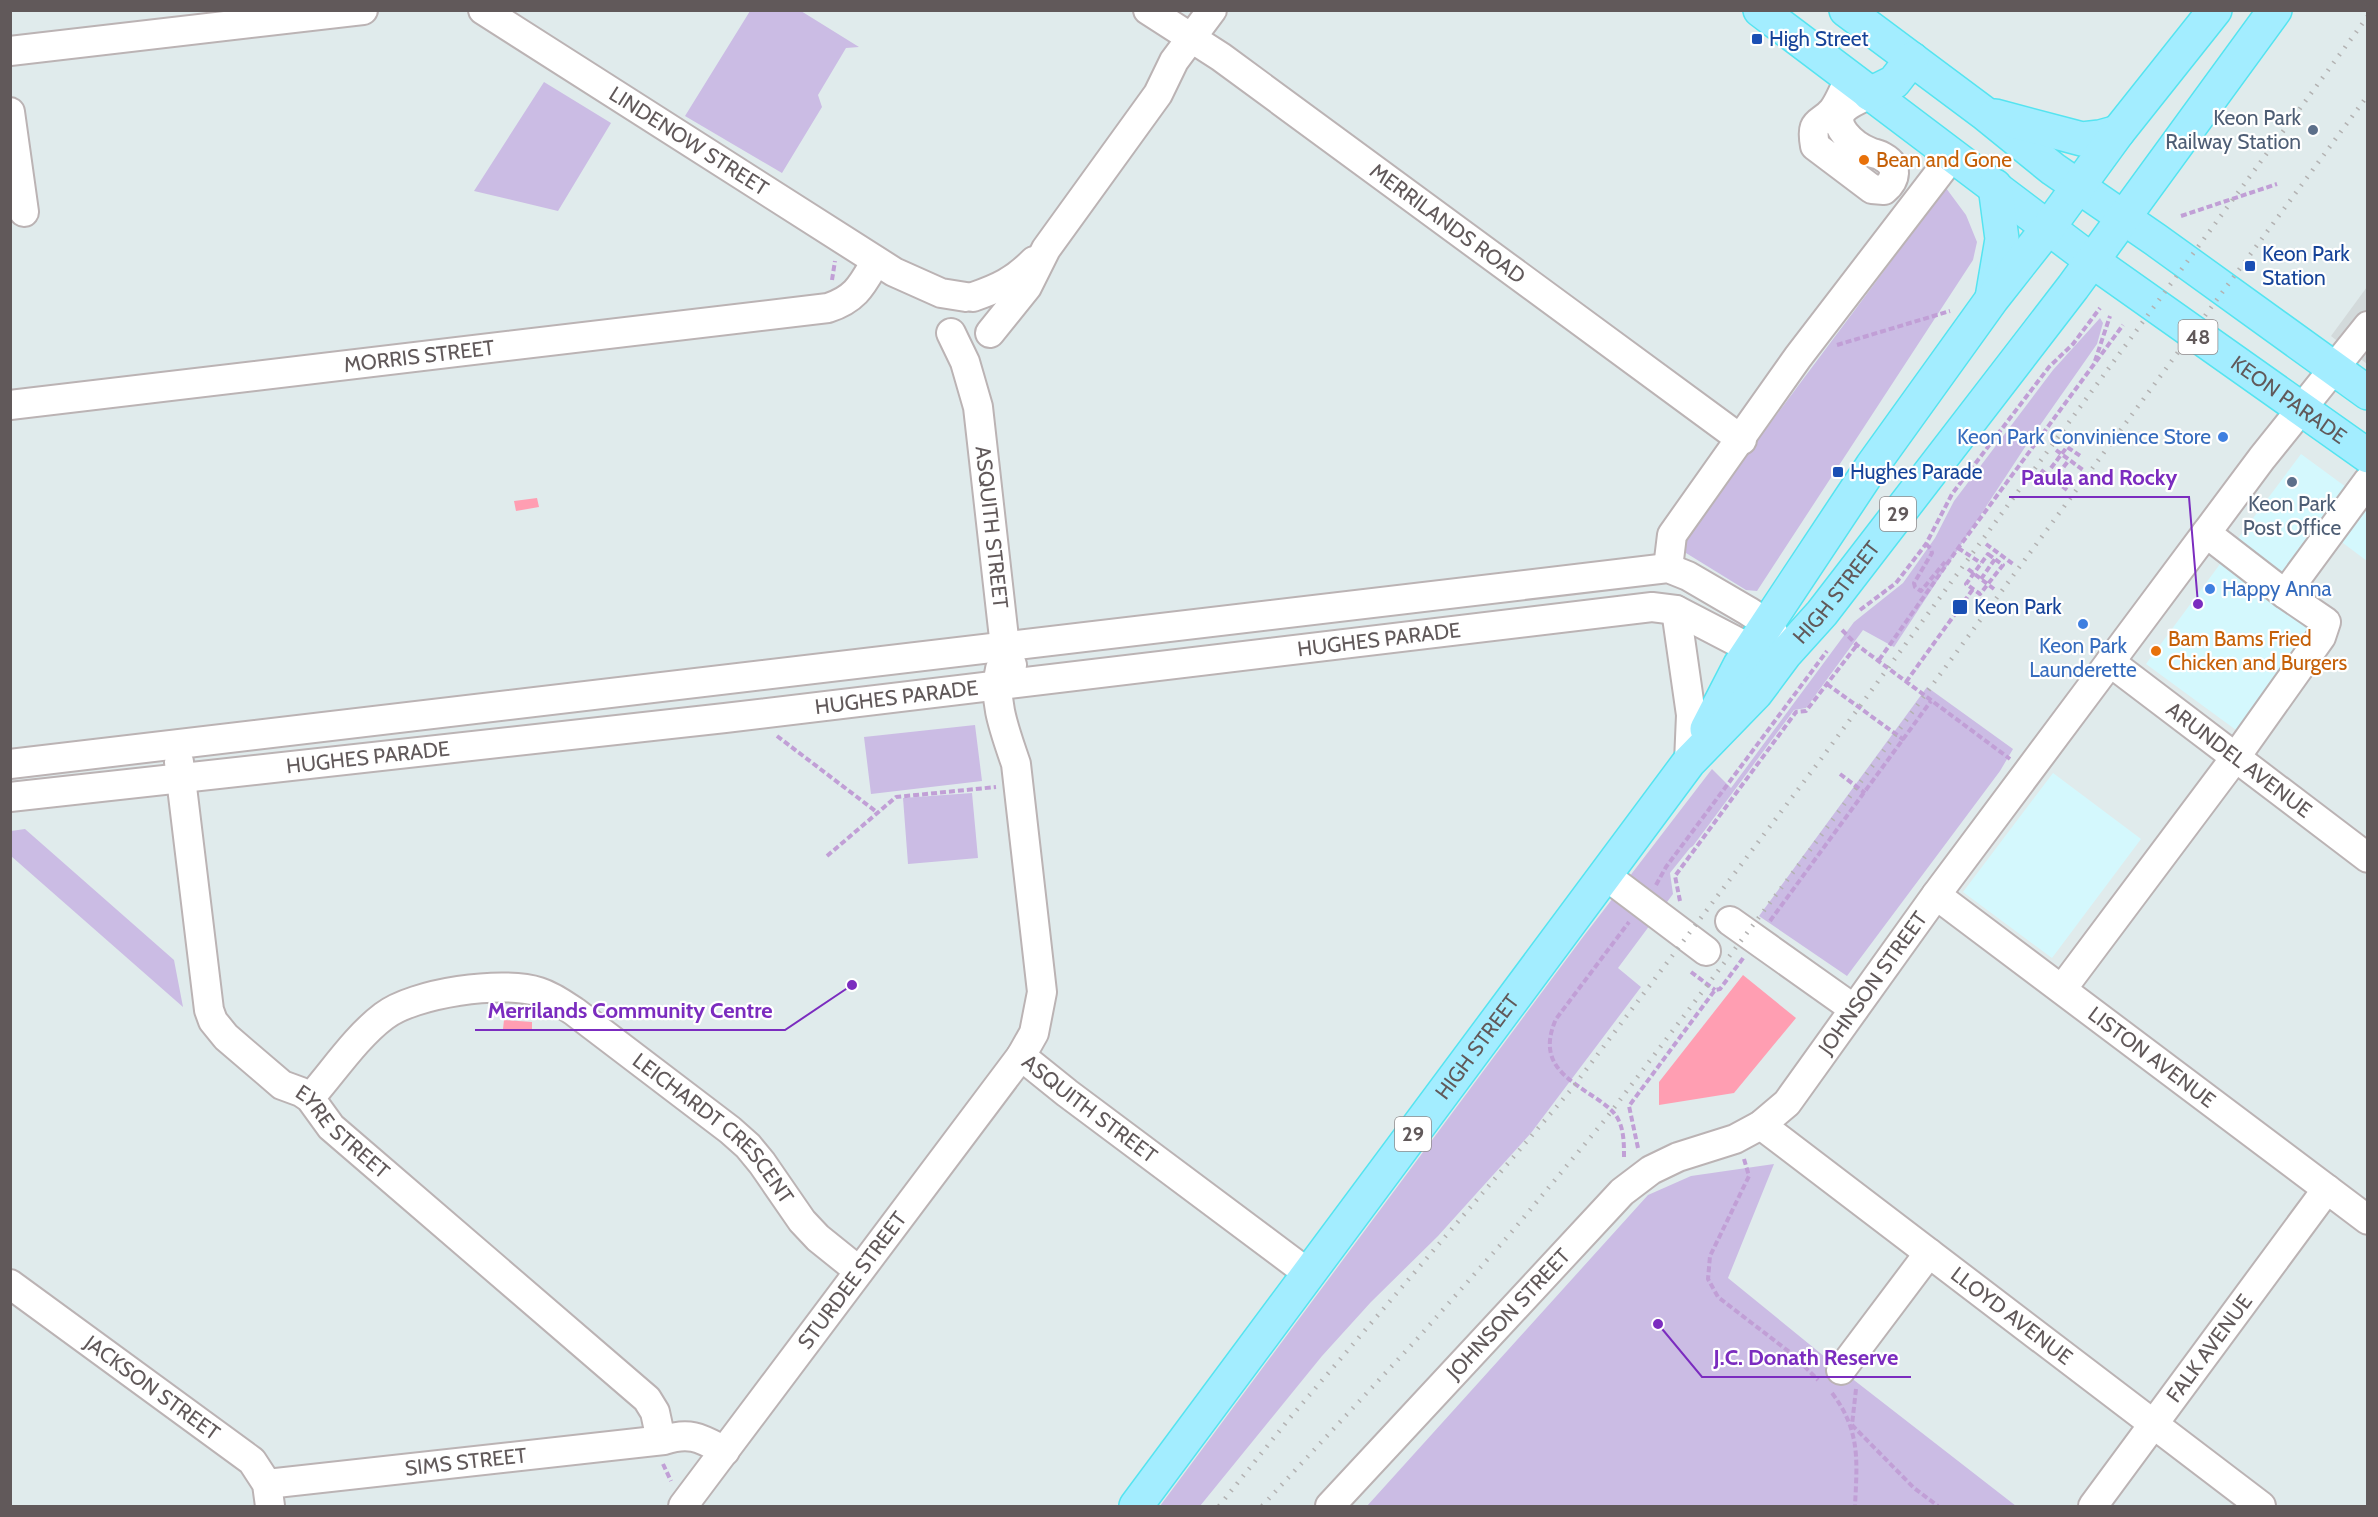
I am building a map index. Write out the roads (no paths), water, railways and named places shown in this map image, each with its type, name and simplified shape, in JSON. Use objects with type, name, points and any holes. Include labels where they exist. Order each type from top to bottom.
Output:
[{"type":"main road","name":"48","points":[[1760,10],[2091,260]]},
{"type":"main road","name":"48","points":[[1846,10],[1984,113],[2053,169],[2123,216],[2367,393]]},
{"type":"main road","name":"HIGH STREET","points":[[1136,1506],[1689,762],[1760,636],[1855,491],[1992,299],[2048,228],[2118,132],[2215,10]]},
{"type":"main road","name":"HIGH STREET","points":[[1689,762],[1756,693],[1785,654],[1822,613],[2091,260],[2275,10]]},
{"type":"main road","points":[[1860,86],[1894,82],[1912,58]]},
{"type":"main road","points":[[1984,113],[2082,139],[2118,132]]},
{"type":"main road","points":[[1992,299],[2002,238],[1995,186]]},
{"type":"main road","name":"KEON PARADE","points":[[2091,260],[2367,456]]},
{"type":"street","points":[[10,51],[363,10]]},
{"type":"street","name":"MERRILANDS ROAD","points":[[1149,10],[1197,41],[1742,440]]},
{"type":"street","points":[[1197,41],[1212,10]]},
{"type":"street","points":[[1046,249],[1027,287],[988,334],[975,343],[955,338],[950,331],[947,316],[949,309],[954,303],[999,288],[1017,278],[1046,249],[1158,94],[1174,61],[1197,41],[1225,10]]},
{"type":"street","name":"LINDENOW STREET","points":[[483,11],[885,267],[940,293],[969,297]]},
{"type":"street","points":[[10,112],[24,212]]},
{"type":"street","points":[[1668,568],[1672,535],[1742,440],[1798,357],[1953,155]]},
{"type":"street","name":"LINDENOW STREET","points":[[885,267],[950,331]]},
{"type":"street","name":"MORRIS STREET","points":[[10,405],[829,298],[851,298],[885,267]]},
{"type":"street","points":[[969,297],[980,299],[991,310],[993,318],[988,334]]},
{"type":"street","name":"JOHNSON STREET","points":[[1330,1506],[1622,1192],[1651,1170],[1678,1157],[1735,1139],[1761,1125],[1786,1103],[2109,662],[2367,326]]},
{"type":"street","name":"ASQUITH STREET","points":[[950,331],[965,362],[978,407],[1005,647],[1007,684],[1021,734],[1017,774],[1042,992],[1034,1033],[1021,1056],[1309,1274]]},
{"type":"street","name":"ASQUITH STREET","points":[[978,407],[988,334]]},
{"type":"street","points":[[2285,594],[2367,481]]},
{"type":"street","points":[[2062,989],[2235,758],[2321,637],[2326,622],[2285,594],[2206,533]]},
{"type":"street","name":"HUGHES PARADE","points":[[10,764],[1668,568],[1689,576],[1785,654]]},
{"type":"street","points":[[1578,579],[1584,615]]},
{"type":"street","name":"HUGHES PARADE","points":[[10,797],[725,718],[1653,607],[1676,610],[1760,636]]},
{"type":"street","points":[[1676,610],[1691,715],[1689,762]]},
{"type":"street","name":"ARUNDEL AVENUE","points":[[2109,662],[2367,858]]},
{"type":"street","points":[[719,680],[725,718]]},
{"type":"street","name":"EYRE STREET","points":[[177,745],[209,1010],[213,1021],[226,1037],[282,1085],[310,1098],[331,1127],[647,1399],[655,1412],[663,1448]]},
{"type":"street","points":[[1605,875],[1699,962]]},
{"type":"street","name":"LISTON AVENUE","points":[[1936,896],[2367,1220]]},
{"type":"street","points":[[1730,921],[1854,1009]]},
{"type":"street","name":"LEICHARDT CRESCENT","points":[[310,1098],[370,1029],[383,1017],[414,1000],[502,987],[539,992],[575,1012],[730,1130],[762,1163],[802,1221],[818,1238],[859,1271]]},
{"type":"street","name":"STURDEE STREET","points":[[683,1506],[1021,1056]]},
{"type":"street","name":"LLOYD AVENUE","points":[[1761,1125],[2261,1506]]},
{"type":"street","name":"FALK AVENUE","points":[[2093,1506],[2327,1189]]},
{"type":"street","points":[[1849,1377],[1929,1253]]},
{"type":"street","name":"JACKSON STREET","points":[[10,1284],[252,1461],[269,1495]]},
{"type":"street","name":"SIMS STREET","points":[[269,1495],[663,1448],[680,1435],[694,1436],[725,1451]]},
{"type":"street","points":[[663,1448],[682,1449],[693,1462],[702,1480]]},
{"type":"railway","points":[[1219,1506],[1289,1419],[1570,1091],[1821,759],[2368,16]]},
{"type":"railway","points":[[1262,1506],[1417,1339],[1510,1234],[1604,1121],[1823,833],[2368,95]]},
{"type":"place","name":"High Street","points":[[1757,39]]},
{"type":"place","name":"Keon Park Railway Station","points":[[2313,130]]},
{"type":"place","name":"Bean and Gone","points":[[1864,160]]},
{"type":"place","name":"Keon Park Station","points":[[2250,266]]},
{"type":"place","name":"Keon Park Convinience Store","points":[[2223,437]]},
{"type":"place","name":"Hughes Parade","points":[[1838,472]]},
{"type":"place","name":"Keon Park Post Office","points":[[2292,482]]},
{"type":"place","name":"Happy Anna","points":[[2210,589]]},
{"type":"place","name":"Paula and Rocky","points":[[2198,604]]},
{"type":"place","name":"Keon Park","points":[[1960,607]]},
{"type":"place","name":"Keon Park Launderette","points":[[2083,624]]},
{"type":"place","name":"Bam Bams Fried Chicken and Burgers","points":[[2156,651]]},
{"type":"place","name":"Merrilands Community Centre","points":[[852,985]]},
{"type":"place","name":"J.C. Donath Reserve","points":[[1658,1324]]}]
